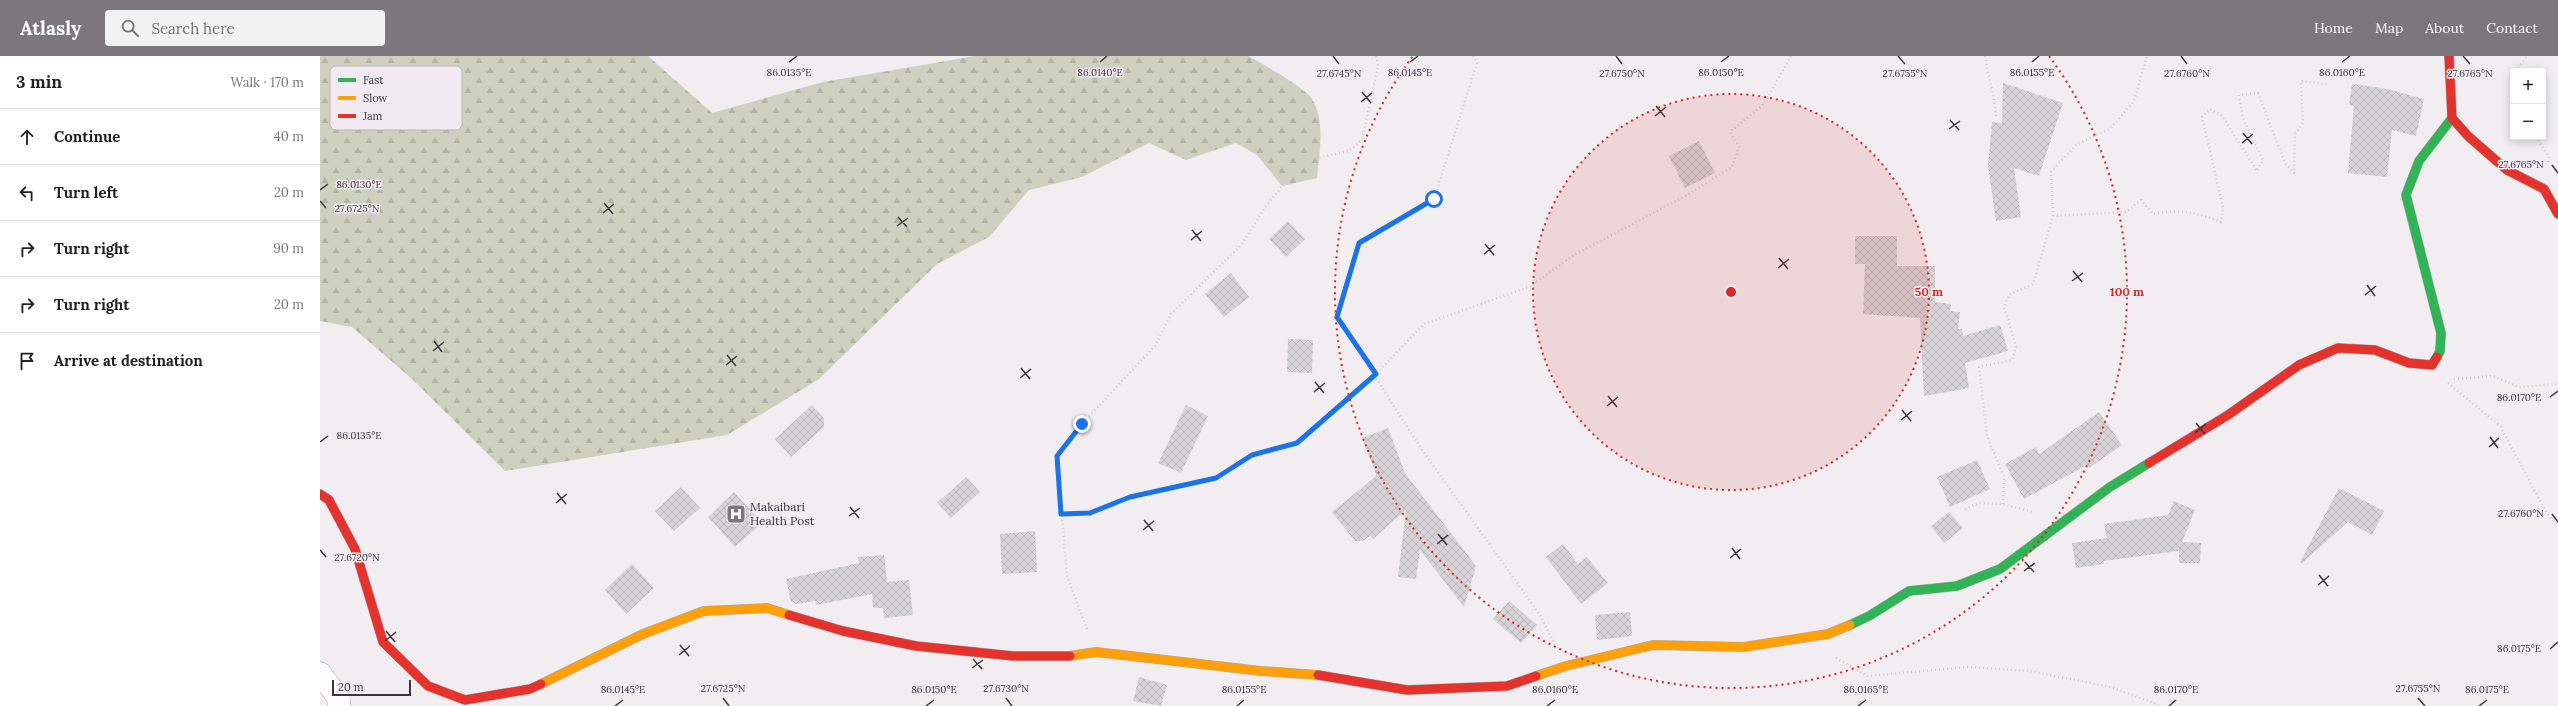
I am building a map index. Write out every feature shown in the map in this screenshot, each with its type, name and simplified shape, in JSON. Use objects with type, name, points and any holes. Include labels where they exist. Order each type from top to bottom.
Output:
[{"type":"street","points":[[2449,56],[2452,118],[2468,136],[2507,170],[2544,189],[2558,214]]},
{"type":"street","points":[[320,494],[329,500],[356,549],[383,642],[428,686],[465,700],[530,689],[643,634],[704,611],[766,608],[843,631],[938,648],[1020,656],[1063,657],[1096,652],[1261,670],[1332,676],[1406,690],[1507,686],[1566,666],[1653,645],[1744,647],[1828,634],[1869,616],[1908,591],[1957,586],[2000,569],[2110,487],[2228,415],[2299,365],[2338,348],[2375,350],[2409,364],[2432,365],[2440,351],[2441,333],[2406,195],[2419,161],[2452,118]]},
{"type":"street","points":[[320,673],[339,699],[339,706]]},
{"type":"path","points":[[1096,652],[1067,576],[1057,456],[1082,424],[1155,346],[1171,314],[1241,245],[1266,206],[1303,161],[1350,151],[1362,140],[1378,66],[1376,56]]},
{"type":"path","points":[[1473,56],[1477,63],[1434,199],[1359,243],[1337,317],[1376,374],[1420,447],[1540,615],[1566,666]]},
{"type":"path","points":[[1061,514],[1090,513],[1130,497],[1216,478],[1252,455],[1297,443],[1376,374],[1424,324],[1530,287],[1574,255],[1689,194],[1732,167],[1739,147],[1730,132],[1764,104],[1791,56]]},
{"type":"path","points":[[1985,56],[1988,77],[1995,100],[1996,118]]},
{"type":"path","points":[[2003,504],[2004,477],[1987,436],[1979,367],[2012,360],[2016,346],[2004,307],[2009,295],[2033,284],[2053,216],[2051,172],[2076,145],[2111,128],[2129,106],[2139,90],[2147,56]]},
{"type":"path","points":[[2518,68],[2527,56]]},
{"type":"path","points":[[2053,216],[2126,212],[2141,200],[2153,214],[2170,210],[2197,213],[2221,222],[2223,206],[2202,117],[2210,109],[2222,116],[2257,171],[2263,160],[2243,118],[2239,95],[2258,93],[2285,163],[2294,173],[2295,134],[2303,123],[2301,81],[2327,84]]},
{"type":"path","points":[[2558,384],[2519,387],[2493,376],[2462,376],[2445,381],[2500,426],[2545,510],[2558,526]]},
{"type":"path","points":[[1965,509],[1978,503],[2003,504],[2030,513],[2038,511]]},
{"type":"path","points":[[1830,656],[1868,676],[1967,667],[2029,671],[2111,687],[2162,706]]},
{"type":"green space","points":[[320,56],[648,56],[712,113],[823,82],[975,56],[1248,56],[1293,82],[1308,94],[1312,99],[1319,118],[1320,148],[1317,178],[1282,186],[1257,155],[1236,143],[1186,160],[1149,143],[1082,177],[1029,190],[989,237],[937,264],[819,379],[727,435],[505,471],[412,379],[352,327],[320,321]]},
{"type":"building","points":[[2003,83],[2063,103],[2039,176],[2014,168],[2021,217],[1996,221],[1988,166],[1992,122],[2002,123]]},
{"type":"building","points":[[2352,84],[2388,89],[2424,99],[2416,136],[2392,130],[2387,177],[2348,173],[2354,106],[2349,105]]},
{"type":"building","points":[[1699,141],[1715,173],[1685,188],[1669,156]]},
{"type":"building","points":[[1288,221],[1305,239],[1286,257],[1269,239]]},
{"type":"building","points":[[1855,236],[1897,236],[1897,266],[1935,266],[1935,302],[1951,304],[1950,311],[1960,312],[1958,329],[1962,329],[1963,336],[2000,325],[2008,351],[1965,363],[1969,388],[1924,396],[1920,318],[1863,314],[1865,264],[1855,264]]},
{"type":"building","points":[[1231,273],[1249,297],[1224,317],[1205,294]]},
{"type":"building","points":[[1288,339],[1313,340],[1312,373],[1287,372]]},
{"type":"building","points":[[812,405],[824,418],[824,427],[791,457],[775,439]]},
{"type":"building","points":[[1186,405],[1208,416],[1181,473],[1158,463]]},
{"type":"building","points":[[2099,412],[2122,445],[2089,468],[2087,465],[2024,499],[2005,464],[2036,447],[2039,454]]},
{"type":"building","points":[[1388,428],[1405,473],[1476,566],[1464,607],[1420,550],[1416,579],[1398,577],[1406,510],[1373,539],[1370,536],[1363,541],[1355,541],[1332,512],[1375,477],[1376,474],[1362,438]]},
{"type":"building","points":[[1977,460],[1990,489],[1950,507],[1937,477]]},
{"type":"building","points":[[966,477],[980,492],[951,518],[937,503]]},
{"type":"building","points":[[681,487],[700,508],[674,531],[655,511]]},
{"type":"building","points":[[2339,488],[2384,511],[2372,535],[2348,522],[2302,563],[2300,562]]},
{"type":"building","points":[[734,492],[762,523],[735,547],[708,517]]},
{"type":"building","points":[[2174,501],[2195,510],[2182,542],[2201,543],[2200,563],[2179,563],[2179,548],[2178,551],[2104,561],[2104,564],[2076,568],[2072,543],[2107,538],[2104,524],[2168,515]]},
{"type":"building","points":[[1949,512],[1963,528],[1944,543],[1931,526]]},
{"type":"building","points":[[1035,531],[1037,572],[1002,574],[1000,534]]},
{"type":"building","points":[[1563,544],[1578,564],[1587,557],[1608,583],[1581,604],[1546,557]]},
{"type":"building","points":[[884,555],[887,582],[909,580],[913,615],[884,618],[883,608],[873,608],[872,594],[816,605],[815,601],[797,604],[791,602],[786,579],[859,563],[858,557]]},
{"type":"building","points":[[632,564],[654,588],[626,614],[605,590]]},
{"type":"building","points":[[1509,601],[1537,625],[1521,643],[1493,619]]},
{"type":"building","points":[[1630,612],[1632,636],[1597,640],[1595,615]]},
{"type":"building","points":[[1139,677],[1167,685],[1161,706],[1133,701]]},
{"type":"traffic: fast","points":[[2437,357],[2440,351],[2441,333],[2406,195],[2419,161],[2452,118]]},
{"type":"traffic: fast","points":[[1850,625],[1869,616],[1909,591],[1957,586],[2000,569],[2110,487],[2149,463]]},
{"type":"traffic: slow","points":[[541,684],[643,634],[704,611],[767,608],[789,615]]},
{"type":"traffic: slow","points":[[1536,676],[1566,666],[1653,645],[1744,647],[1828,634],[1850,625]]},
{"type":"traffic: slow","points":[[1070,656],[1096,652],[1261,671],[1318,675]]},
{"type":"traffic: jam","points":[[2449,56],[2452,118],[2468,136],[2507,170],[2544,189],[2558,214]]},
{"type":"traffic: jam","points":[[2149,463],[2228,415],[2299,365],[2338,348],[2375,350],[2409,363],[2432,365],[2437,357]]},
{"type":"traffic: jam","points":[[320,494],[329,500],[355,549],[383,642],[428,686],[465,700],[530,689],[541,684]]},
{"type":"traffic: jam","points":[[789,615],[843,631],[916,646],[1013,656],[1070,656]]},
{"type":"traffic: jam","points":[[1318,675],[1407,690],[1507,686],[1536,676]]},
{"type":"place","name":"Makaibari Health Post","points":[[736,514]]},
{"type":"route","points":[[1082,424],[1057,456],[1057,480],[1061,514],[1090,513],[1130,497],[1216,478],[1252,455],[1297,443],[1376,374],[1337,317],[1359,243],[1434,199]]}]
